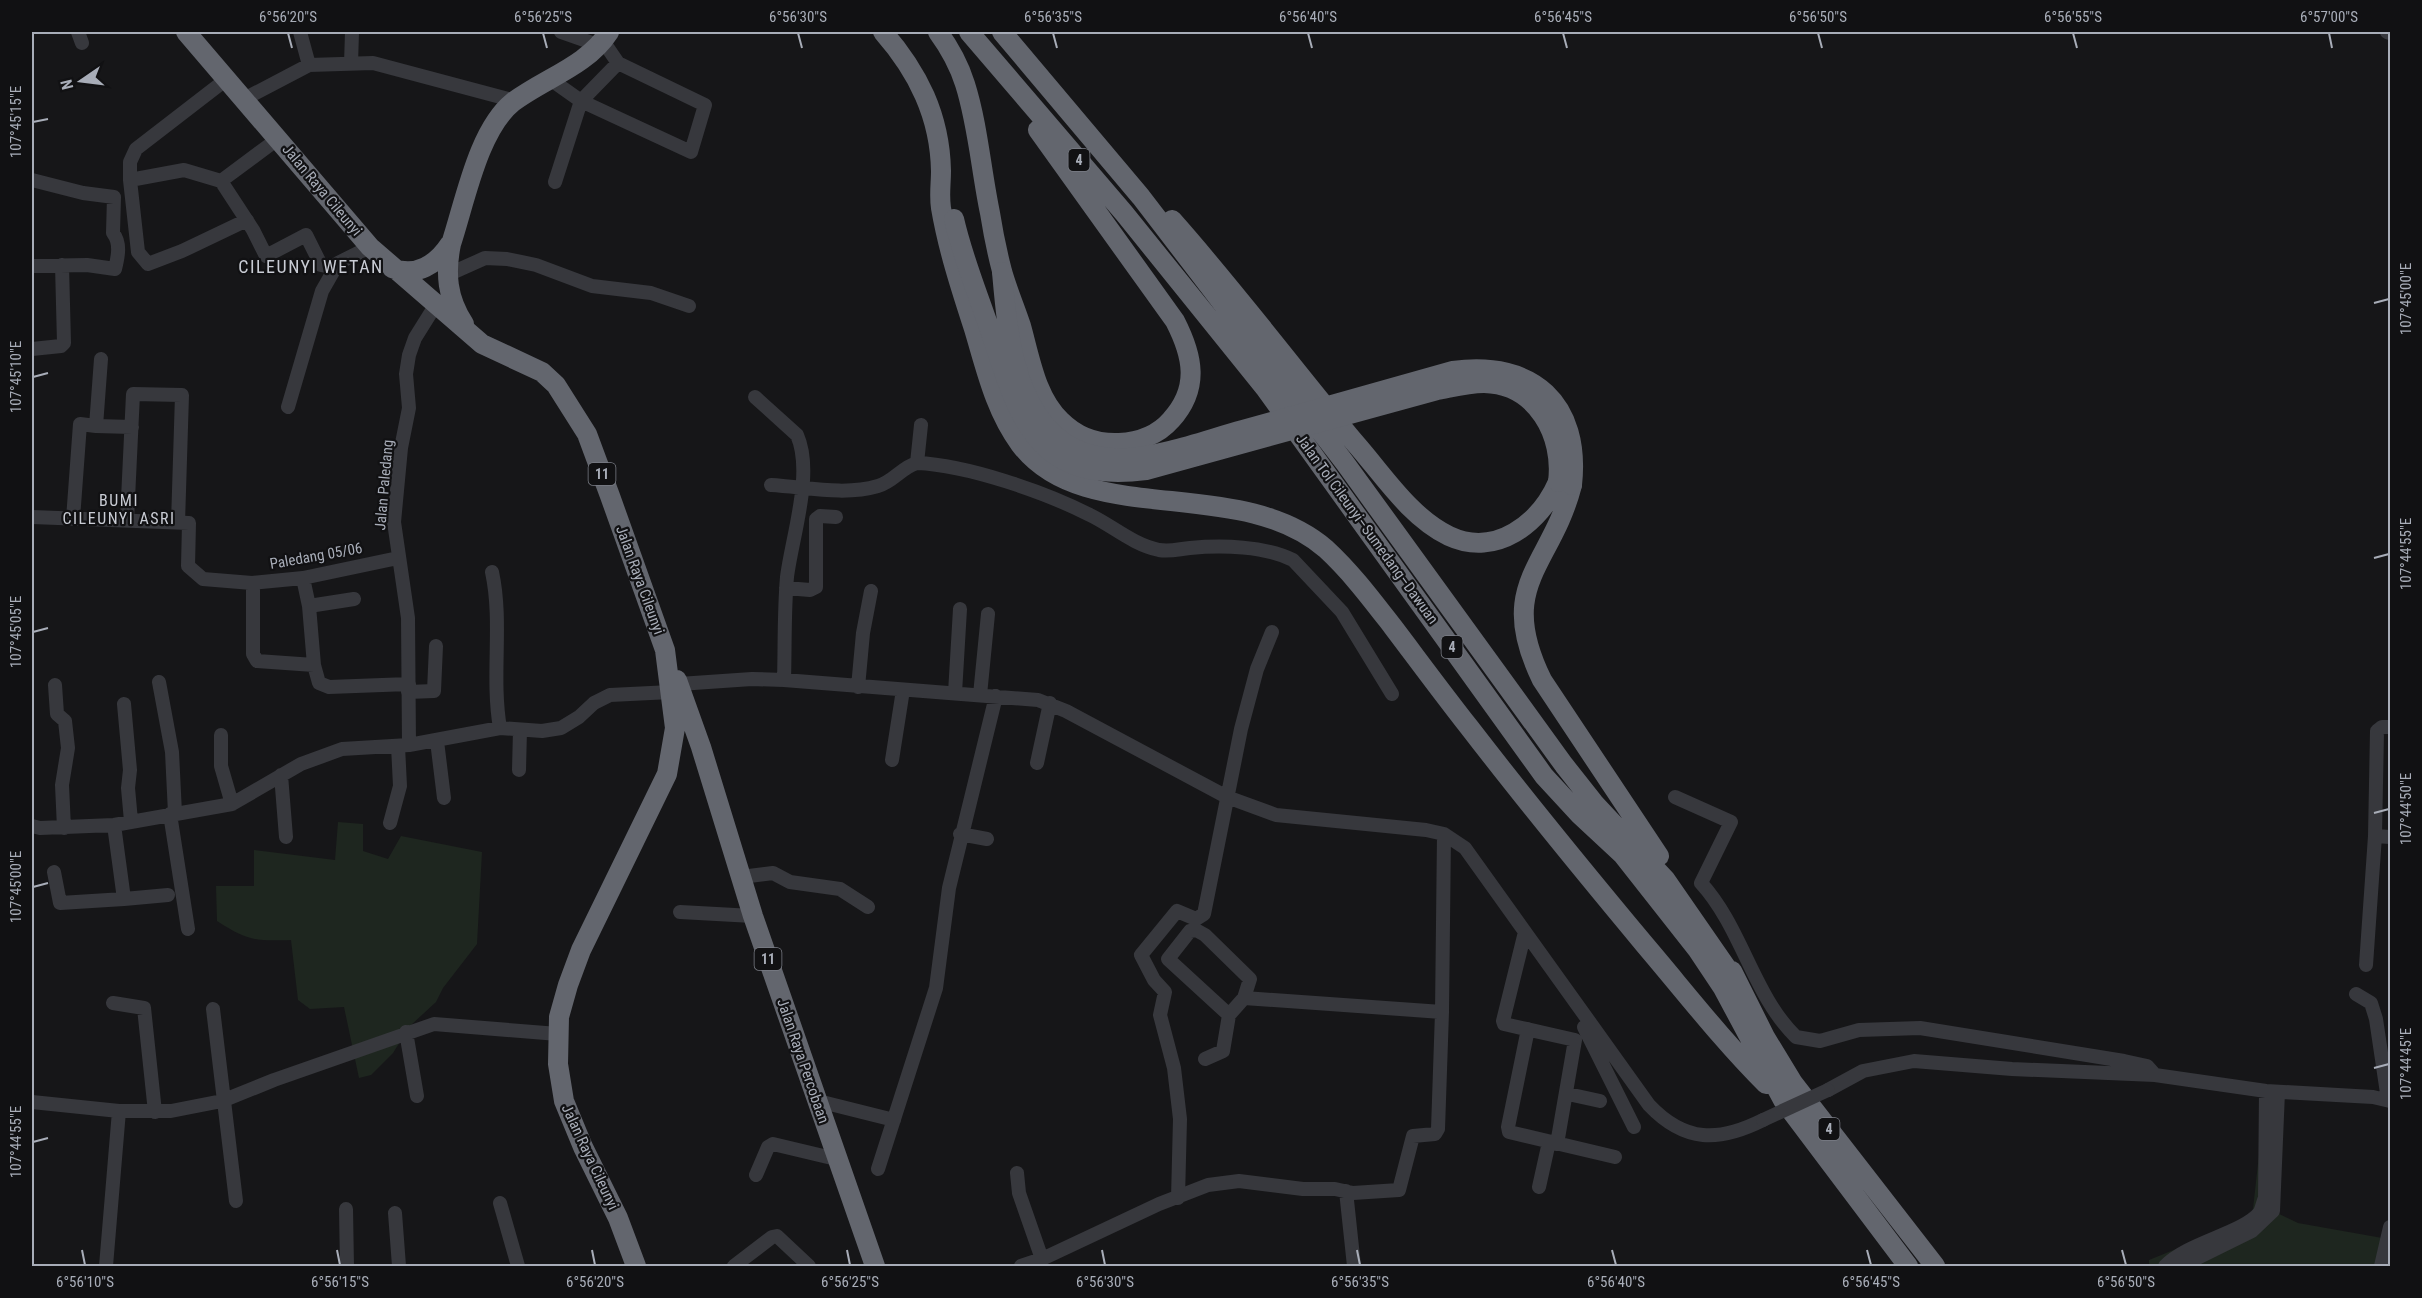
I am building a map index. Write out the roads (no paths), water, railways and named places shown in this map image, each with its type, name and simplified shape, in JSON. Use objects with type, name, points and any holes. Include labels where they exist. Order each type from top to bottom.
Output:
[{"type":"highway","name":"Jalan Raya Cileunyi","points":[[186,32],[246,98],[370,247],[435,306],[482,344],[542,372],[568,399],[587,434],[665,650]]},
{"type":"highway","points":[[883,32],[908,62],[924,89]]},
{"type":"highway","points":[[897,32],[924,89],[935,129],[941,171],[964,261],[1009,390],[1026,425],[1055,454],[1076,465],[1099,471],[1123,473],[1146,470],[1437,390],[1486,383],[1509,388],[1527,397],[1542,412],[1557,443],[1568,502],[1529,580],[1523,608],[1525,633],[1531,657],[1542,680],[1587,750],[1661,859],[1714,929],[1737,983]]},
{"type":"highway","points":[[922,32],[957,91],[979,154]]},
{"type":"highway","points":[[938,32],[952,53],[965,84],[1002,272],[1009,329],[1025,391],[1035,412],[1064,443],[1083,453],[1105,458],[1158,453],[1453,371],[1487,368],[1518,375],[1554,401],[1572,438],[1575,460],[1565,484],[1540,514],[1509,537],[1488,542],[1467,541],[1435,528],[1378,470],[1208,272],[1003,32]]},
{"type":"highway","points":[[968,32],[1175,321],[1191,360],[1192,378],[1188,396],[1166,426],[1149,437],[1129,442],[1109,443],[1091,440],[1060,421],[1040,388],[1002,272]]},
{"type":"highway","name":"Jalan Tol Cileunyi–Sumedang–Dawuan","points":[[968,32],[1124,213],[1265,388],[1544,776],[1580,815],[1623,855],[1697,949],[1723,988],[1783,1100]]},
{"type":"highway","name":"11","points":[[482,344],[455,309],[447,275],[451,243],[490,129],[516,101],[590,55],[603,39]]},
{"type":"highway","points":[[941,171],[940,203],[949,246],[994,394],[1007,426],[1040,465],[1067,481],[1112,494],[1253,512],[1296,528],[1326,549],[1371,599],[1536,813],[1705,1018],[1783,1100]]},
{"type":"highway","points":[[392,268],[406,272],[423,269],[440,260],[451,243]]},
{"type":"highway","name":"Jalan Tol Cileunyi–Sumedang–Dawuan","points":[[1208,272],[1564,765],[1594,803],[1665,879],[1737,983]]},
{"type":"highway","name":"Jalan Raya Percobaan","points":[[665,650],[675,688],[701,747],[753,916],[875,1266]]},
{"type":"highway","name":"Jalan Raya Cileunyi","points":[[636,1266],[618,1218],[583,1147],[564,1101],[558,1064],[558,1034],[568,984],[581,950],[667,774],[675,728],[675,688]]},
{"type":"highway","points":[[672,751],[689,744],[701,747]]},
{"type":"highway","name":"4","points":[[1737,983],[1793,1083],[1935,1266]]},
{"type":"highway","name":"4","points":[[1783,1100],[1908,1266]]},
{"type":"street","points":[[300,32],[309,65]]},
{"type":"street","points":[[351,64],[352,32]]},
{"type":"street","points":[[550,78],[581,101],[691,152],[705,105],[618,63],[603,39],[561,32]]},
{"type":"street","points":[[246,98],[309,65],[374,63],[516,101]]},
{"type":"street","points":[[555,182],[581,101],[618,63]]},
{"type":"street","points":[[228,78],[136,149],[130,162],[130,180],[138,252],[148,264],[182,251],[247,220]]},
{"type":"street","points":[[221,182],[279,138]]},
{"type":"street","points":[[130,180],[184,170],[221,182],[247,220],[266,256],[306,236],[321,265],[335,268]]},
{"type":"street","points":[[32,180],[83,193],[114,197],[113,233],[117,238],[119,254],[115,269],[62,265],[32,266]]},
{"type":"street","points":[[288,407],[322,291],[335,268],[346,258],[370,247]]},
{"type":"street","points":[[447,275],[484,258],[507,259],[536,265],[592,286],[651,293],[689,306]]},
{"type":"street","points":[[32,349],[61,346],[63,343],[62,265]]},
{"type":"street","name":"Jalan Paledang","points":[[390,823],[400,786],[408,688],[408,618],[394,522],[401,448],[409,408],[406,374],[415,338],[435,306]]},
{"type":"street","points":[[96,426],[101,359]]},
{"type":"street","points":[[32,517],[178,523],[182,395],[133,394],[127,520]]},
{"type":"street","points":[[755,397],[797,435],[800,443],[802,489],[786,588],[784,680]]},
{"type":"street","points":[[73,519],[80,424],[132,427]]},
{"type":"street","points":[[916,463],[921,425]]},
{"type":"street","points":[[771,485],[838,490],[880,486],[901,473],[905,467],[916,463],[943,464],[1048,496],[1102,521],[1125,537],[1161,550],[1226,547],[1283,555],[1293,560],[1342,612],[1392,694]]},
{"type":"street","points":[[786,588],[810,591],[816,587],[816,519],[820,516],[836,517]]},
{"type":"street","name":"Paledang 05/06","points":[[178,523],[189,523],[188,566],[203,579],[252,583],[303,578],[398,558]]},
{"type":"street","points":[[492,572],[498,644],[495,696],[500,728]]},
{"type":"street","points":[[303,578],[309,606],[314,665],[319,683],[329,687],[408,688],[429,693],[434,691],[436,646]]},
{"type":"street","points":[[253,590],[253,654],[257,661],[314,665]]},
{"type":"street","points":[[858,687],[863,633],[871,591]]},
{"type":"street","points":[[309,606],[354,599]]},
{"type":"street","points":[[955,693],[960,609]]},
{"type":"street","points":[[980,695],[988,614]]},
{"type":"street","points":[[1178,1198],[1176,1187],[1180,1119],[1174,1068],[1160,1015],[1165,992],[1154,980],[1141,955],[1177,911],[1197,918],[1204,914],[1227,797],[1257,669],[1272,632]]},
{"type":"street","points":[[32,826],[64,828],[114,825],[232,804],[301,764],[342,749],[403,746],[500,728],[520,730],[561,728],[610,694],[752,679],[784,680],[996,696],[1050,703],[1227,797],[1284,817],[1426,830],[1444,834],[1465,848],[1649,1106],[1664,1121],[1684,1131],[1713,1136],[1732,1134],[1828,1090],[1863,1071],[1914,1061],[2012,1069],[2155,1075],[2272,1092],[2389,1101],[2376,1019],[2371,1003],[2356,994]]},
{"type":"street","points":[[159,682],[172,753],[173,813],[188,929]]},
{"type":"street","points":[[55,685],[57,714],[65,721],[68,748],[62,785],[64,828]]},
{"type":"street","points":[[892,760],[903,690]]},
{"type":"street","points":[[878,1169],[936,988],[942,932],[960,834],[996,696]]},
{"type":"street","points":[[1037,763],[1050,703]]},
{"type":"street","points":[[124,704],[130,770],[131,821]]},
{"type":"street","points":[[2366,965],[2375,836],[2377,731],[2382,727],[2391,727]]},
{"type":"street","points":[[519,770],[520,730]]},
{"type":"street","points":[[221,735],[221,766],[232,804]]},
{"type":"street","points":[[437,741],[444,798]]},
{"type":"street","points":[[280,775],[286,837]]},
{"type":"street","points":[[2376,777],[2391,777]]},
{"type":"street","points":[[1675,797],[1731,822],[1701,883],[1727,917],[1775,1011],[1796,1037],[1820,1041],[1859,1030],[1920,1028],[2124,1061],[2147,1066],[2155,1075]]},
{"type":"street","points":[[114,825],[124,900]]},
{"type":"street","points":[[960,834],[987,839]]},
{"type":"street","points":[[1021,1266],[1042,1259],[1159,1204],[1208,1185],[1239,1181],[1303,1190],[1397,1192],[1401,1188],[1413,1136],[1437,1134],[1442,1012],[1444,834]]},
{"type":"street","points":[[2375,836],[2391,837]]},
{"type":"street","points":[[54,872],[60,903],[168,895]]},
{"type":"street","points":[[741,878],[774,873],[790,882],[840,889],[868,907]]},
{"type":"street","points":[[680,912],[753,916]]},
{"type":"street","points":[[1205,1059],[1223,1051],[1229,1015],[1244,998],[1249,987],[1249,977],[1205,935],[1196,930],[1190,931],[1168,956],[1169,960],[1229,1015]]},
{"type":"street","points":[[1525,932],[1503,1021],[1575,1040],[1568,1094],[1539,1187]]},
{"type":"street","points":[[1567,993],[1634,1127]]},
{"type":"street","points":[[1244,998],[1442,1012]]},
{"type":"street","points":[[113,1003],[144,1008],[154,1112]]},
{"type":"street","points":[[213,1009],[222,1101],[236,1202]]},
{"type":"street","points":[[2376,1019],[2391,1015]]},
{"type":"street","points":[[32,1102],[118,1111],[154,1112],[222,1101],[406,1032],[434,1024],[558,1034]]},
{"type":"street","points":[[1528,1029],[1508,1130],[1553,1143],[1615,1156]]},
{"type":"street","points":[[406,1032],[417,1096]]},
{"type":"street","points":[[2181,1266],[2252,1231],[2269,1217],[2272,1092]]},
{"type":"street","points":[[1568,1094],[1600,1101]]},
{"type":"street","points":[[818,1101],[894,1120]]},
{"type":"street","points":[[106,1266],[118,1111]]},
{"type":"street","points":[[756,1175],[768,1147],[773,1144],[836,1159]]},
{"type":"street","points":[[1017,1173],[1019,1193],[1042,1259]]},
{"type":"street","points":[[1346,1191],[1354,1266]]},
{"type":"street","points":[[2165,1266],[2175,1256],[2250,1220],[2261,1211],[2270,1198]]},
{"type":"street","points":[[500,1203],[518,1266]]},
{"type":"street","points":[[346,1209],[346,1266]]},
{"type":"street","points":[[394,1213],[399,1266]]},
{"type":"street","points":[[2381,1266],[2391,1227]]},
{"type":"street","points":[[734,1266],[772,1237],[777,1236],[809,1266]]},
{"type":"district","name":"CILEUNYI WETAN","points":[[311,266]]},
{"type":"district","name":"BUMI CILEUNYI ASRI","points":[[119,509]]}]
